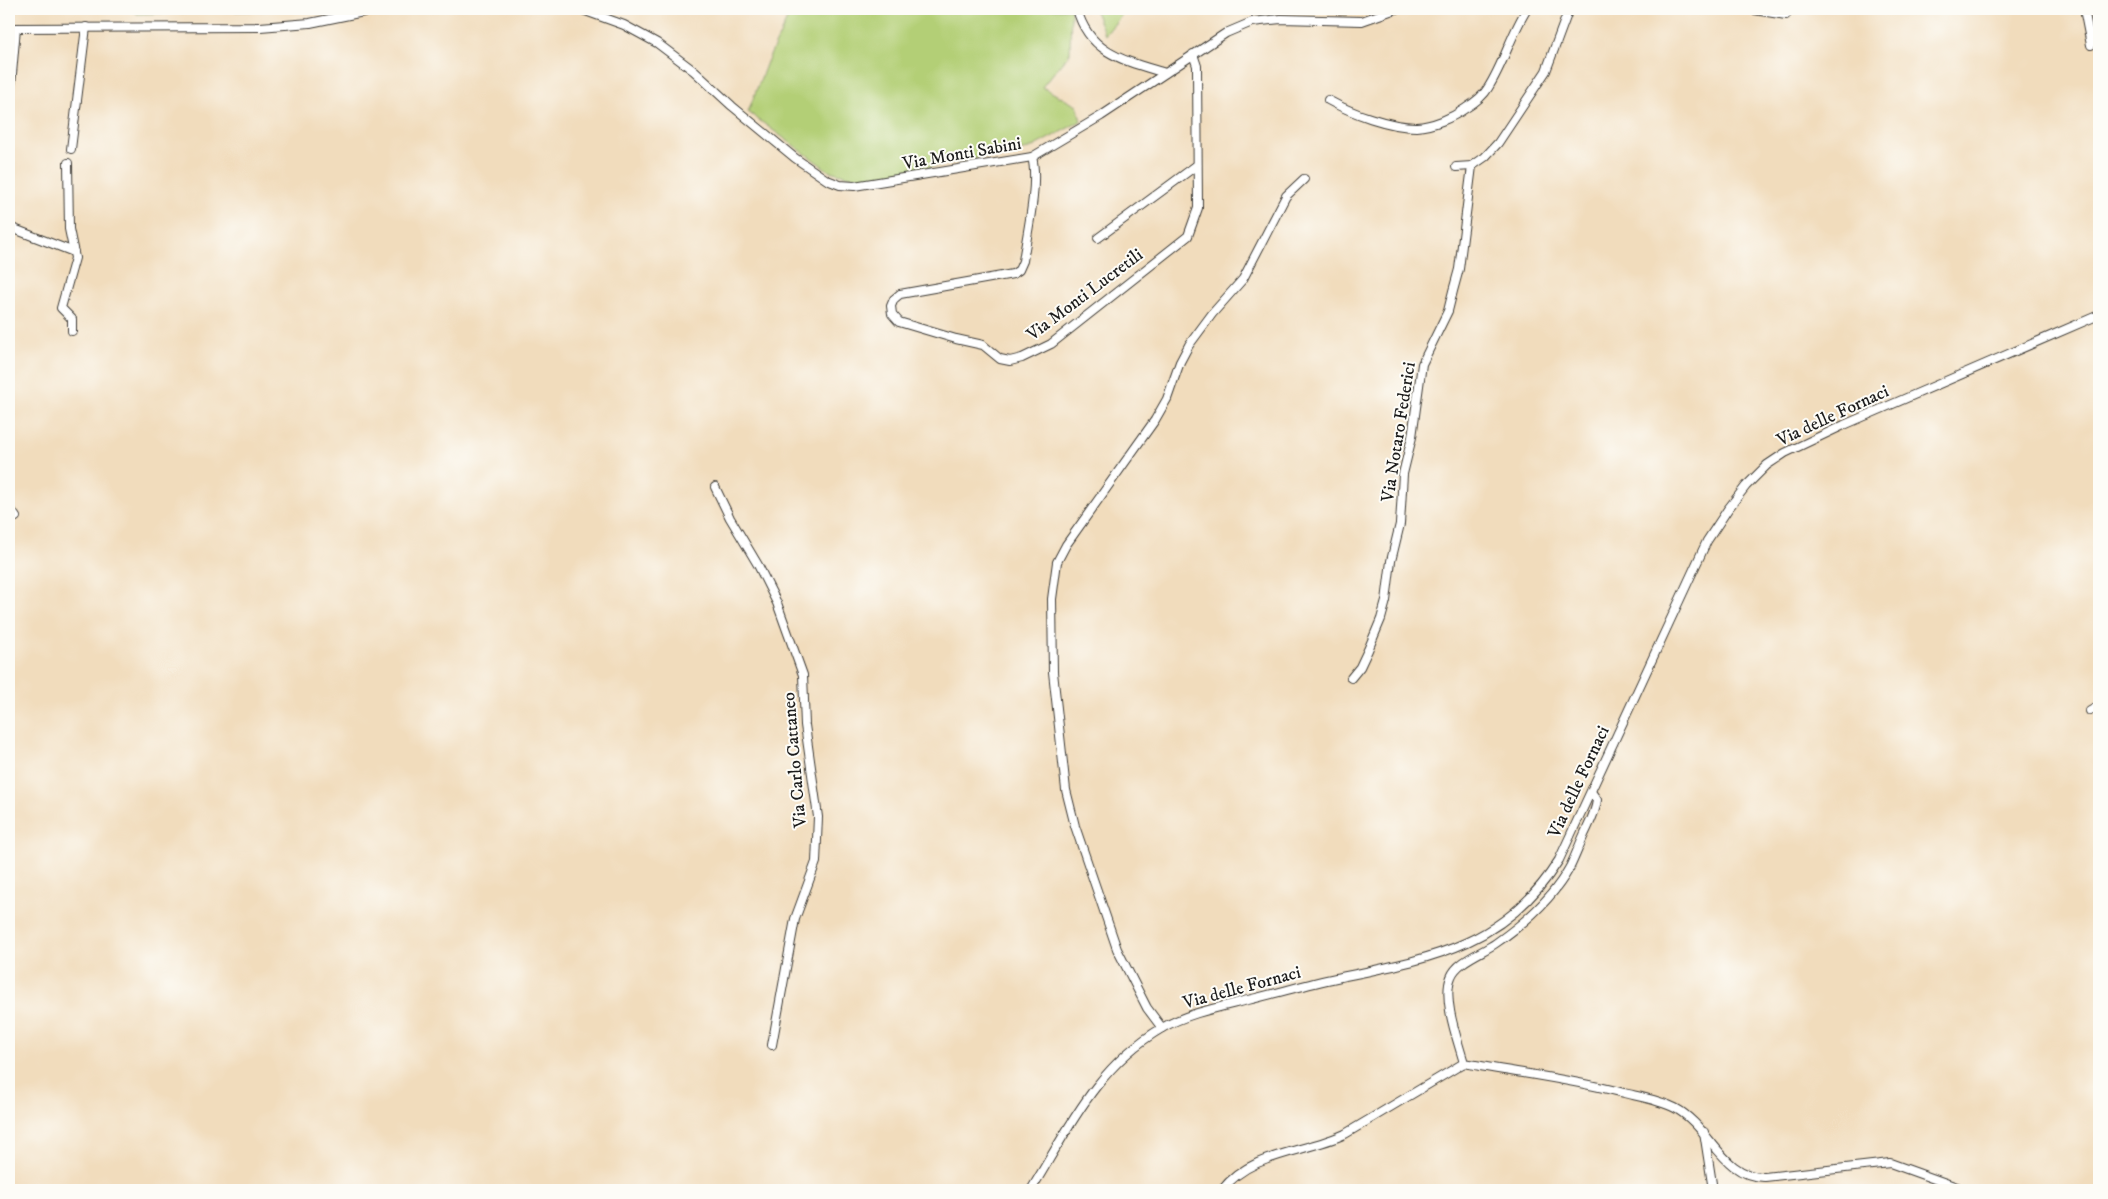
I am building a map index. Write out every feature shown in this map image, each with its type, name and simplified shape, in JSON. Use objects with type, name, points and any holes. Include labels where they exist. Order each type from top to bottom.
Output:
[{"type":"street","points":[[9,108],[13,28],[286,25],[321,21],[378,9]]},
{"type":"street","name":"Via Monti Sabini","points":[[580,9],[632,29],[672,54],[794,158],[830,182],[860,186],[1032,157],[1101,116],[1226,33],[1252,22],[1281,19],[1362,20],[1396,9]]},
{"type":"street","points":[[1077,9],[1080,21],[1103,50],[1119,58],[1165,73]]},
{"type":"street","points":[[1328,100],[1370,118],[1407,126],[1426,126],[1444,120],[1476,102],[1487,90],[1519,21],[1527,9]]},
{"type":"street","points":[[1456,167],[1472,166],[1485,157],[1498,143],[1546,71],[1569,9]]},
{"type":"street","points":[[1748,9],[1786,14]]},
{"type":"street","points":[[2084,9],[2091,46]]},
{"type":"street","points":[[71,149],[86,27]]},
{"type":"street","name":"Via Monti Lucretili","points":[[1032,157],[1035,167],[1033,191],[1023,261],[1019,270],[1013,274],[900,294],[894,299],[892,306],[892,314],[899,322],[983,345],[1000,359],[1010,361],[1038,351],[1058,338],[1188,236],[1198,208],[1197,66],[1193,54]]},
{"type":"street","points":[[68,163],[69,229],[74,252],[74,264],[61,306],[62,311],[72,320],[72,331]]},
{"type":"street","points":[[1098,238],[1197,165]]},
{"type":"street","name":"Via Notaro Federici","points":[[1351,678],[1360,667],[1368,650],[1381,619],[1386,601],[1391,561],[1400,524],[1403,474],[1412,437],[1422,364],[1448,311],[1459,269],[1472,166]]},
{"type":"street","points":[[1162,1028],[1151,1015],[1114,942],[1075,826],[1066,790],[1053,672],[1052,599],[1055,568],[1066,545],[1155,420],[1167,400],[1180,362],[1189,345],[1242,279],[1286,196],[1304,179]]},
{"type":"street","points":[[9,228],[74,252]]},
{"type":"street","name":"Via delle Fornaci","points":[[1031,1190],[1092,1090],[1121,1059],[1162,1028],[1212,1009],[1406,963],[1475,939],[1510,918],[1542,885],[1558,860],[1592,793],[1707,541],[1728,509],[1757,475],[1785,453],[1844,425],[2099,314]]},
{"type":"street","name":"Via Carlo Cattaneo","points":[[715,487],[777,603],[802,675],[805,725],[818,817],[816,862],[795,919],[772,1045]]},
{"type":"street","points":[[9,507],[16,517]]},
{"type":"street","points":[[2090,711],[2099,706]]},
{"type":"street","points":[[1464,1063],[1449,1002],[1448,988],[1452,975],[1457,968],[1496,943],[1526,920],[1559,883],[1573,860],[1594,813],[1597,800],[1592,793]]},
{"type":"street","points":[[1222,1190],[1238,1175],[1254,1164],[1277,1155],[1315,1146],[1340,1136],[1464,1063],[1600,1086],[1659,1102],[1681,1111],[1703,1130],[1731,1164],[1749,1176],[1782,1175],[1890,1163],[1966,1190]]},
{"type":"street","points":[[1703,1130],[1713,1190]]},
{"type":"green space","points":[[132,9],[330,9],[137,14]]},
{"type":"green space","points":[[792,9],[1071,9],[1070,53],[1042,87],[1077,106],[1081,121],[1029,149],[862,179],[829,171],[748,112],[767,62]]},
{"type":"green space","points":[[1094,9],[1127,9],[1105,35]]}]
